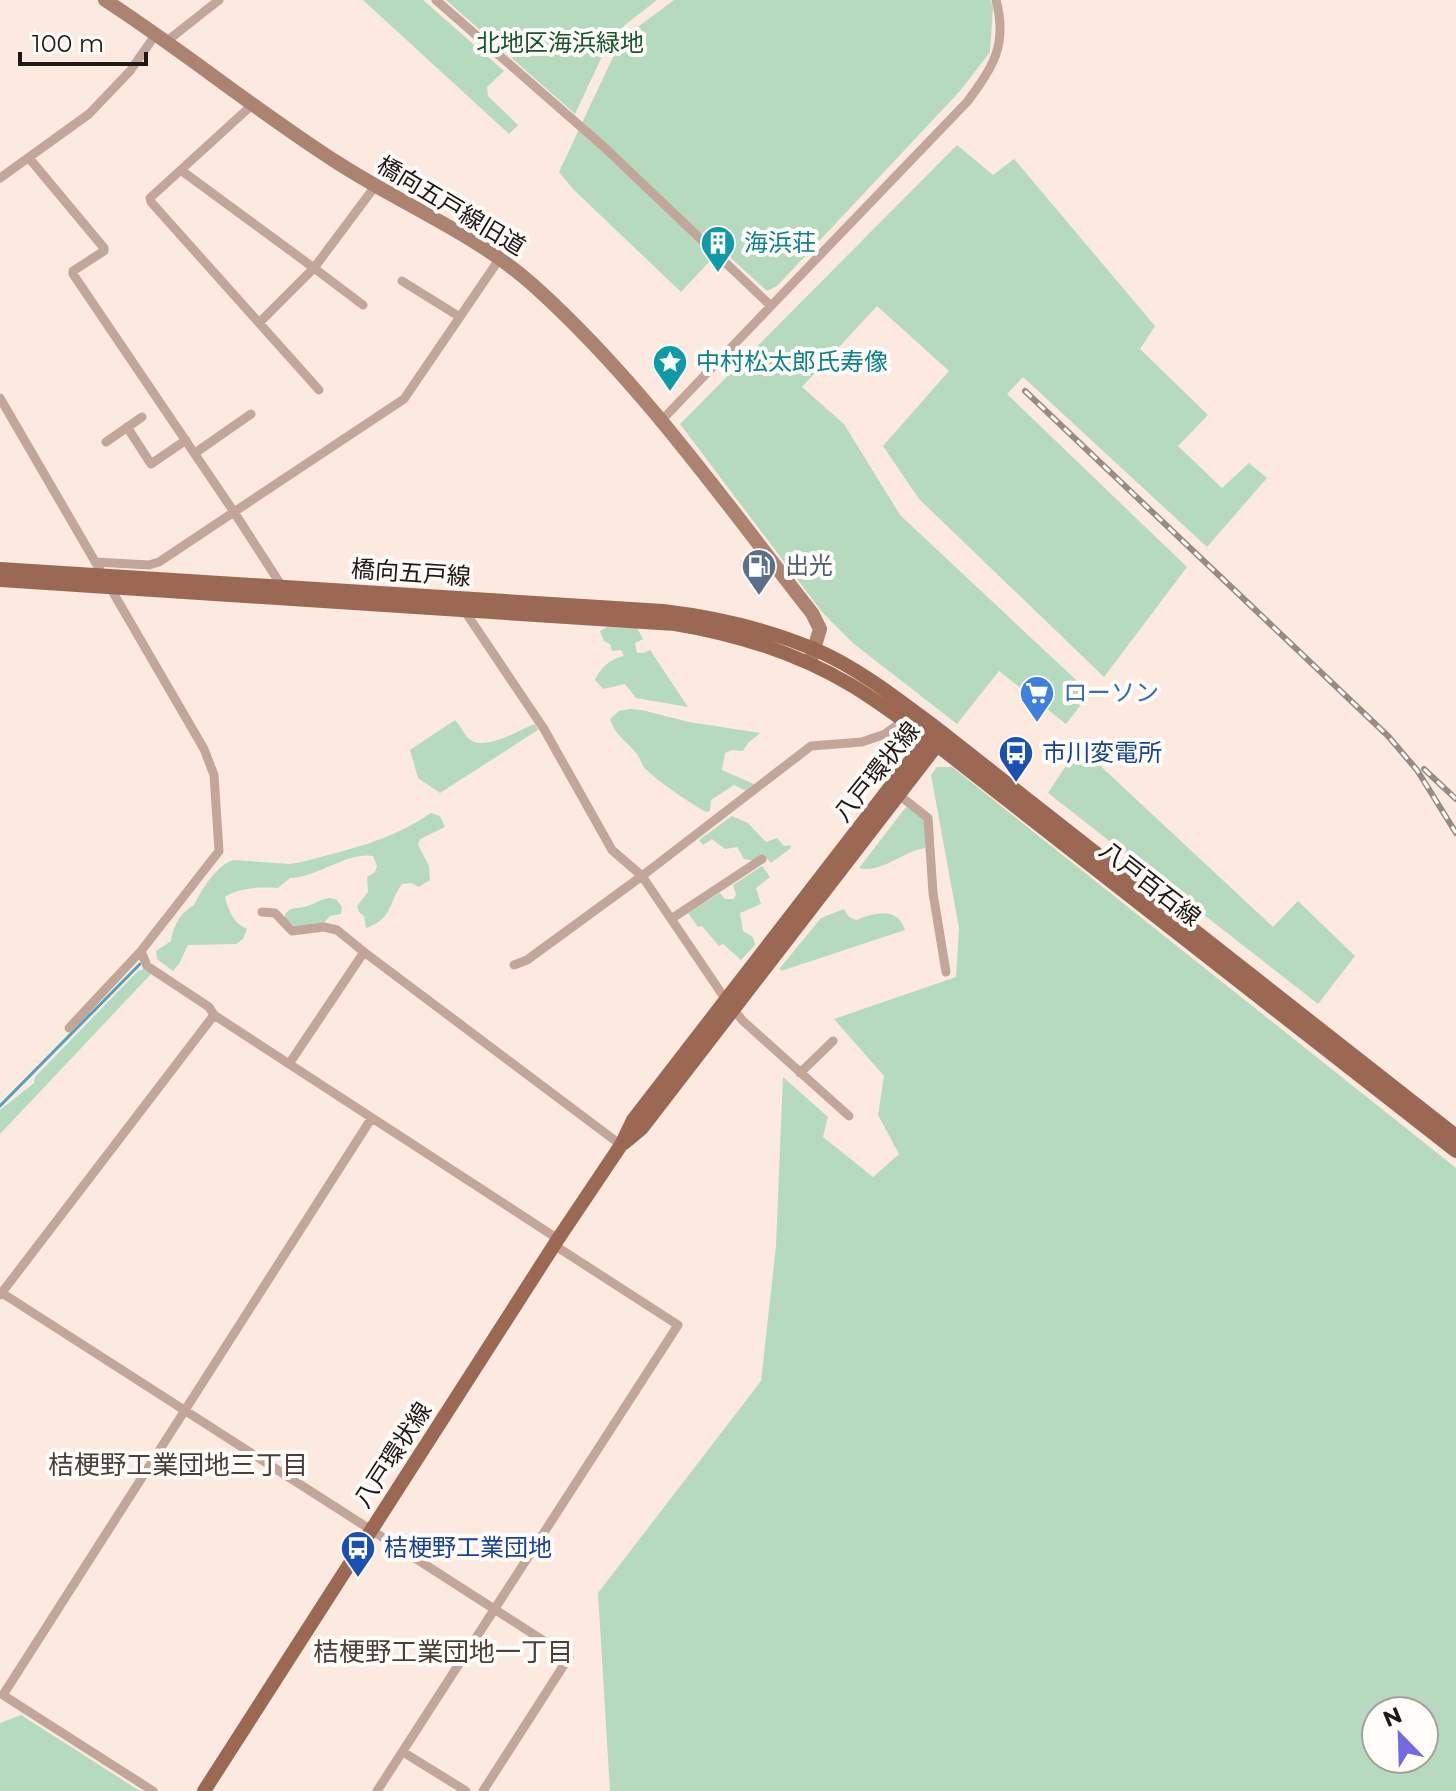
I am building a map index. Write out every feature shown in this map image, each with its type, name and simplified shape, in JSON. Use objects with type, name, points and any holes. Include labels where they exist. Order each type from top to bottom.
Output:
[{"type":"main road","name":"橋向五戸線","points":[[0,569],[109,573],[286,592],[461,604],[624,608],[688,614],[741,625],[812,656]]},
{"type":"main road","name":"橋向五戸線","points":[[0,580],[109,573]]},
{"type":"main road","name":"八戸百石線","points":[[812,656],[903,721],[935,738],[1456,1136]]},
{"type":"main road","name":"八戸百石線","points":[[812,656],[884,690],[935,738],[1456,1151]]},
{"type":"main road","name":"八戸環状線","points":[[729,1005],[899,795],[935,738]]},
{"type":"main road","name":"八戸環状線","points":[[204,1791],[621,1145],[642,1128],[729,1005],[935,738]]},
{"type":"street","name":"橋向五戸線旧道","points":[[105,0],[252,105],[376,185],[500,258],[557,308],[661,421],[817,621],[820,629],[812,656]]},
{"type":"street","points":[[0,178],[89,114],[161,38],[219,0]]},
{"type":"street","points":[[436,0],[604,147],[771,306]]},
{"type":"street","points":[[661,421],[967,102],[989,74],[999,50],[1002,21],[996,0]]},
{"type":"street","points":[[252,105],[150,198],[319,390]]},
{"type":"street","points":[[29,158],[104,248],[73,274],[286,592]]},
{"type":"street","points":[[182,171],[363,305]]},
{"type":"street","points":[[259,323],[314,268],[376,185]]},
{"type":"street","points":[[109,573],[159,562],[404,399],[500,258]]},
{"type":"street","points":[[402,281],[460,317]]},
{"type":"street","points":[[0,398],[109,573],[204,749],[214,775],[219,820],[219,851],[141,951],[69,1028]]},
{"type":"street","points":[[195,453],[251,414]]},
{"type":"street","points":[[106,442],[142,417]]},
{"type":"street","points":[[127,427],[151,464],[186,440]]},
{"type":"street","points":[[461,604],[544,729],[612,850],[642,876],[729,1005],[849,1116]]},
{"type":"street","points":[[514,965],[527,960],[642,876],[811,746],[862,742],[885,734],[903,721]]},
{"type":"street","points":[[899,795],[928,818],[933,893],[946,972]]},
{"type":"street","points":[[671,919],[762,859]]},
{"type":"street","points":[[262,912],[275,913],[292,931],[324,927],[337,930],[621,1145]]},
{"type":"street","points":[[141,951],[147,966],[209,1007],[214,1015],[678,1325],[377,1791]]},
{"type":"street","points":[[289,1064],[364,952]]},
{"type":"street","points":[[214,1015],[1,1294],[569,1657],[483,1791]]},
{"type":"street","points":[[800,1073],[833,1041]]},
{"type":"street","points":[[153,1791],[3,1695],[371,1119]]},
{"type":"street","points":[[403,1752],[466,1791]]},
{"type":"green space","points":[[363,0],[423,0],[504,71],[487,87],[488,96],[518,125],[509,134]]},
{"type":"green space","name":"北地区海浜緑地","points":[[446,0],[657,0],[626,24],[607,46],[575,114]]},
{"type":"green space","points":[[674,0],[990,0],[993,7],[990,52],[960,91],[777,286],[767,291],[721,249],[681,292],[559,172],[614,55],[639,26]]},
{"type":"green space","points":[[957,145],[993,175],[1014,159],[1155,326],[1140,349],[1208,415],[1178,446],[1222,488],[1249,463],[1267,478],[1207,547],[1023,377],[1007,394],[1187,567],[1104,677],[919,499],[883,446],[949,371],[877,306],[802,387],[844,424],[900,515],[1090,693],[1066,724],[999,671],[957,724],[854,644],[822,612],[680,424]]},
{"type":"green space","points":[[607,627],[637,628],[643,639],[635,643],[637,653],[650,650],[688,707],[636,698],[625,684],[603,689],[595,680],[597,675],[610,661],[624,656],[621,650],[612,651],[610,644],[604,641],[600,631]]},
{"type":"green space","points":[[630,709],[760,733],[743,751],[725,753],[722,770],[754,784],[746,791],[734,785],[711,800],[710,811],[706,812],[647,771],[637,754],[615,730],[610,719],[619,711]]},
{"type":"green space","points":[[455,720],[467,737],[482,743],[535,724],[538,730],[440,793],[418,778],[410,750]]},
{"type":"green space","points":[[1079,746],[1273,927],[1298,901],[1355,956],[1318,1004],[1048,793]]},
{"type":"green space","points":[[937,767],[952,767],[1456,1168],[1456,1791],[610,1791],[598,1593],[761,1381],[776,1246],[783,1077],[828,1117],[823,1137],[873,1177],[899,1154],[878,1115],[884,1076],[834,1019],[956,977],[959,928],[931,775]]},
{"type":"green space","points":[[906,807],[925,819],[925,848],[876,868],[859,868]]},
{"type":"green space","points":[[431,813],[440,816],[445,827],[420,839],[418,845],[429,866],[430,880],[419,887],[411,883],[402,884],[386,915],[375,924],[366,928],[364,916],[357,906],[368,892],[367,877],[375,872],[377,866],[373,856],[353,857],[310,874],[290,878],[278,888],[251,888],[225,897],[235,920],[247,929],[243,939],[236,944],[188,945],[173,971],[157,959],[156,951],[171,941],[182,916],[194,905],[210,879],[227,863],[233,860],[302,862],[385,837]]},
{"type":"green space","points":[[732,816],[748,823],[766,842],[777,838],[784,846],[790,845],[791,848],[771,863],[764,855],[755,861],[744,859],[737,847],[725,849],[712,839],[703,845],[699,840]]},
{"type":"green space","points":[[762,866],[770,877],[756,888],[761,904],[740,913],[743,931],[753,937],[755,945],[741,960],[723,944],[719,946],[688,913],[720,893],[725,899],[734,899],[733,885]]},
{"type":"green space","points":[[329,898],[336,899],[342,907],[341,914],[330,916],[323,924],[297,928],[285,919],[285,914],[292,909]]},
{"type":"green space","points":[[844,909],[849,917],[856,920],[891,914],[897,917],[905,930],[781,971],[780,968],[821,918]]},
{"type":"green space","points":[[144,969],[151,974],[0,1134],[0,1110],[34,1083],[35,1077],[138,971]]},
{"type":"green space","points":[[21,1715],[140,1791],[0,1791],[0,1723]]},
{"type":"waterway","points":[[0,1106],[140,964]]},
{"type":"railway","points":[[1025,391],[1388,736],[1417,770],[1456,833]]},
{"type":"railway","points":[[1424,769],[1456,799]]},
{"type":"place","name":"海浜荘","points":[[718,274]]},
{"type":"place","name":"中村松太郎氏寿像","points":[[670,393]]},
{"type":"place","name":"出光","points":[[759,597]]},
{"type":"place","name":"ローソン","points":[[1037,724]]},
{"type":"place","name":"市川変電所","points":[[1016,784]]},
{"type":"place","name":"桔梗野工業団地","points":[[358,1579]]},
{"type":"district","name":"桔梗野工業団地三丁目","points":[[178,1465]]},
{"type":"district","name":"桔梗野工業団地一丁目","points":[[443,1652]]}]
